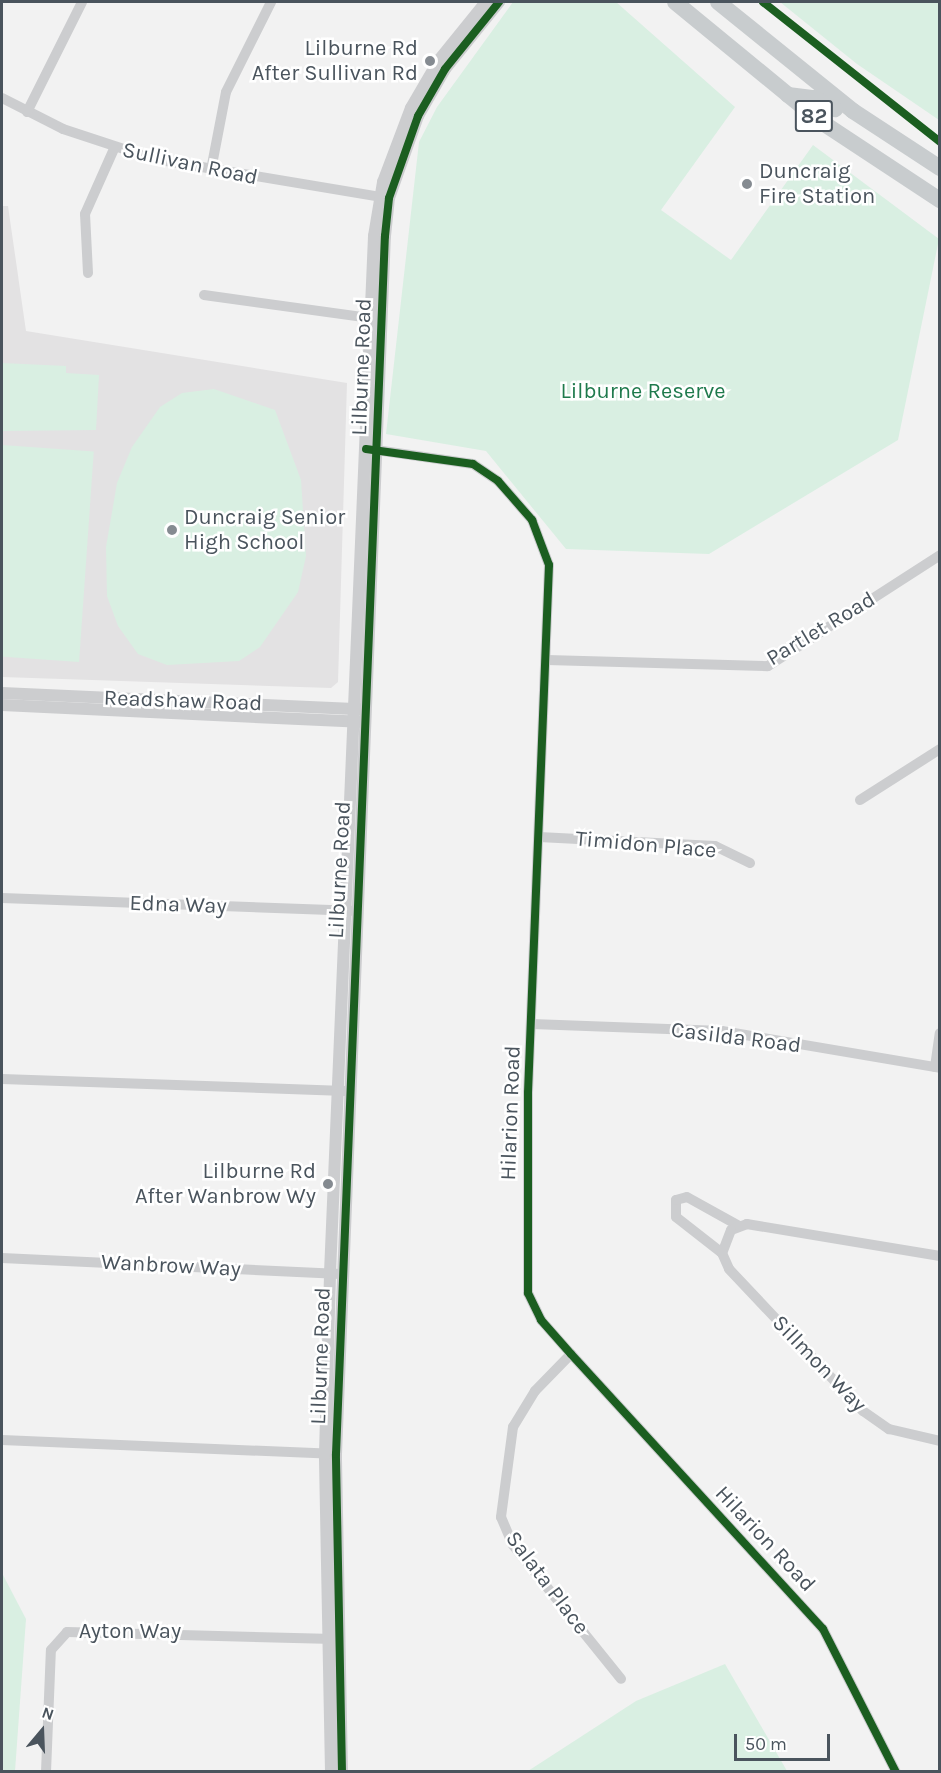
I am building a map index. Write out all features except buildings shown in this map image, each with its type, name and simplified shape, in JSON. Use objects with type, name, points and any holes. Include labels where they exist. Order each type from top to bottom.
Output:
[{"type":"main road","points":[[661,2],[698,20]]},
{"type":"main road","name":"82","points":[[675,2],[788,95],[939,200]]},
{"type":"main road","name":"82","points":[[718,2],[825,90],[939,168]]},
{"type":"main road","points":[[788,95],[823,100],[906,157],[939,168]]},
{"type":"street","points":[[27,112],[82,2]]},
{"type":"street","points":[[211,171],[226,92],[271,2]]},
{"type":"street","name":"Lilburne Road","points":[[342,1772],[334,1639],[330,1454],[335,1273],[358,708],[372,449],[375,319],[385,197],[420,89],[486,2]]},
{"type":"street","name":"Lilburne Road","points":[[385,197],[424,104],[499,2]]},
{"type":"street","name":"Sullivan Road","points":[[2,98],[27,112],[114,149],[211,171],[385,197]]},
{"type":"street","points":[[88,273],[85,214],[114,149]]},
{"type":"street","points":[[204,295],[375,319]]},
{"type":"street","name":"Hilarion Road","points":[[372,449],[473,464],[498,481],[532,520],[549,565],[532,1024],[528,1293],[541,1320],[823,1629],[896,1772]]},
{"type":"street","name":"Partlet Road","points":[[547,660],[768,666],[939,555]]},
{"type":"street","name":"Readshaw Road","points":[[2,693],[358,708]]},
{"type":"street","name":"Readshaw Road","points":[[2,705],[358,722]]},
{"type":"street","points":[[860,800],[939,749]]},
{"type":"street","name":"Timidon Place","points":[[539,837],[715,846],[750,862]]},
{"type":"street","name":"Edna Way","points":[[2,898],[350,911]]},
{"type":"street","name":"Casilda Road","points":[[532,1024],[722,1031],[937,1068]]},
{"type":"street","points":[[937,1068],[939,1033]]},
{"type":"street","points":[[2,1078],[343,1091]]},
{"type":"street","name":"Sillmon Way","points":[[939,1256],[739,1226],[687,1197],[676,1200],[676,1217],[722,1253],[729,1269],[863,1411],[889,1429],[939,1441]]},
{"type":"street","points":[[722,1253],[727,1236],[739,1226]]},
{"type":"street","name":"Wanbrow Way","points":[[2,1258],[335,1273]]},
{"type":"street","name":"Salata Place","points":[[571,1354],[535,1391],[513,1427],[501,1517],[513,1545],[621,1679]]},
{"type":"street","points":[[2,1440],[330,1454]]},
{"type":"street","name":"Ayton Way","points":[[46,1772],[51,1650],[67,1632],[334,1639]]},
{"type":"street","name":"Lilburne Road","points":[[331,1772],[334,1639]]},
{"type":"shaded area","name":"Duncraig Senior High School","points":[[2,206],[8,206],[26,331],[347,383],[338,682],[331,688],[2,677]]},
{"type":"green space","name":"Lilburne Reserve","points":[[513,2],[616,2],[735,107],[661,210],[731,260],[813,145],[939,239],[898,440],[709,554],[566,549],[486,451],[386,434],[419,142],[437,107]]},
{"type":"green space","points":[[780,2],[939,2],[939,120],[857,64]]},
{"type":"green space","points":[[2,363],[66,366],[66,373],[99,375],[96,430],[2,431]]},
{"type":"green space","points":[[214,389],[275,410],[301,480],[306,556],[298,592],[260,647],[239,661],[167,665],[138,654],[118,626],[107,596],[106,547],[117,483],[132,447],[160,407],[182,393]]},
{"type":"green space","points":[[2,445],[94,451],[79,662],[2,657]]},
{"type":"green space","points":[[2,1573],[26,1619],[15,1771],[2,1771]]},
{"type":"green space","points":[[725,1664],[787,1771],[528,1771],[636,1701]]},
{"type":"cycle path","points":[[342,1772],[336,1454],[385,236],[389,198],[418,116],[445,69],[499,2]]},
{"type":"cycle path","points":[[763,2],[940,142]]},
{"type":"cycle path","points":[[366,449],[473,464],[498,481],[532,520],[549,565],[528,1093],[528,1293],[541,1320],[823,1629],[896,1772]]},
{"type":"place","name":"Lilburne Rd After Sullivan Rd","points":[[430,61]]},
{"type":"place","name":"Duncraig Fire Station","points":[[747,184]]},
{"type":"place","name":"Duncraig Senior High School","points":[[172,530]]},
{"type":"place","name":"Lilburne Rd After Wanbrow Wy","points":[[328,1184]]}]
